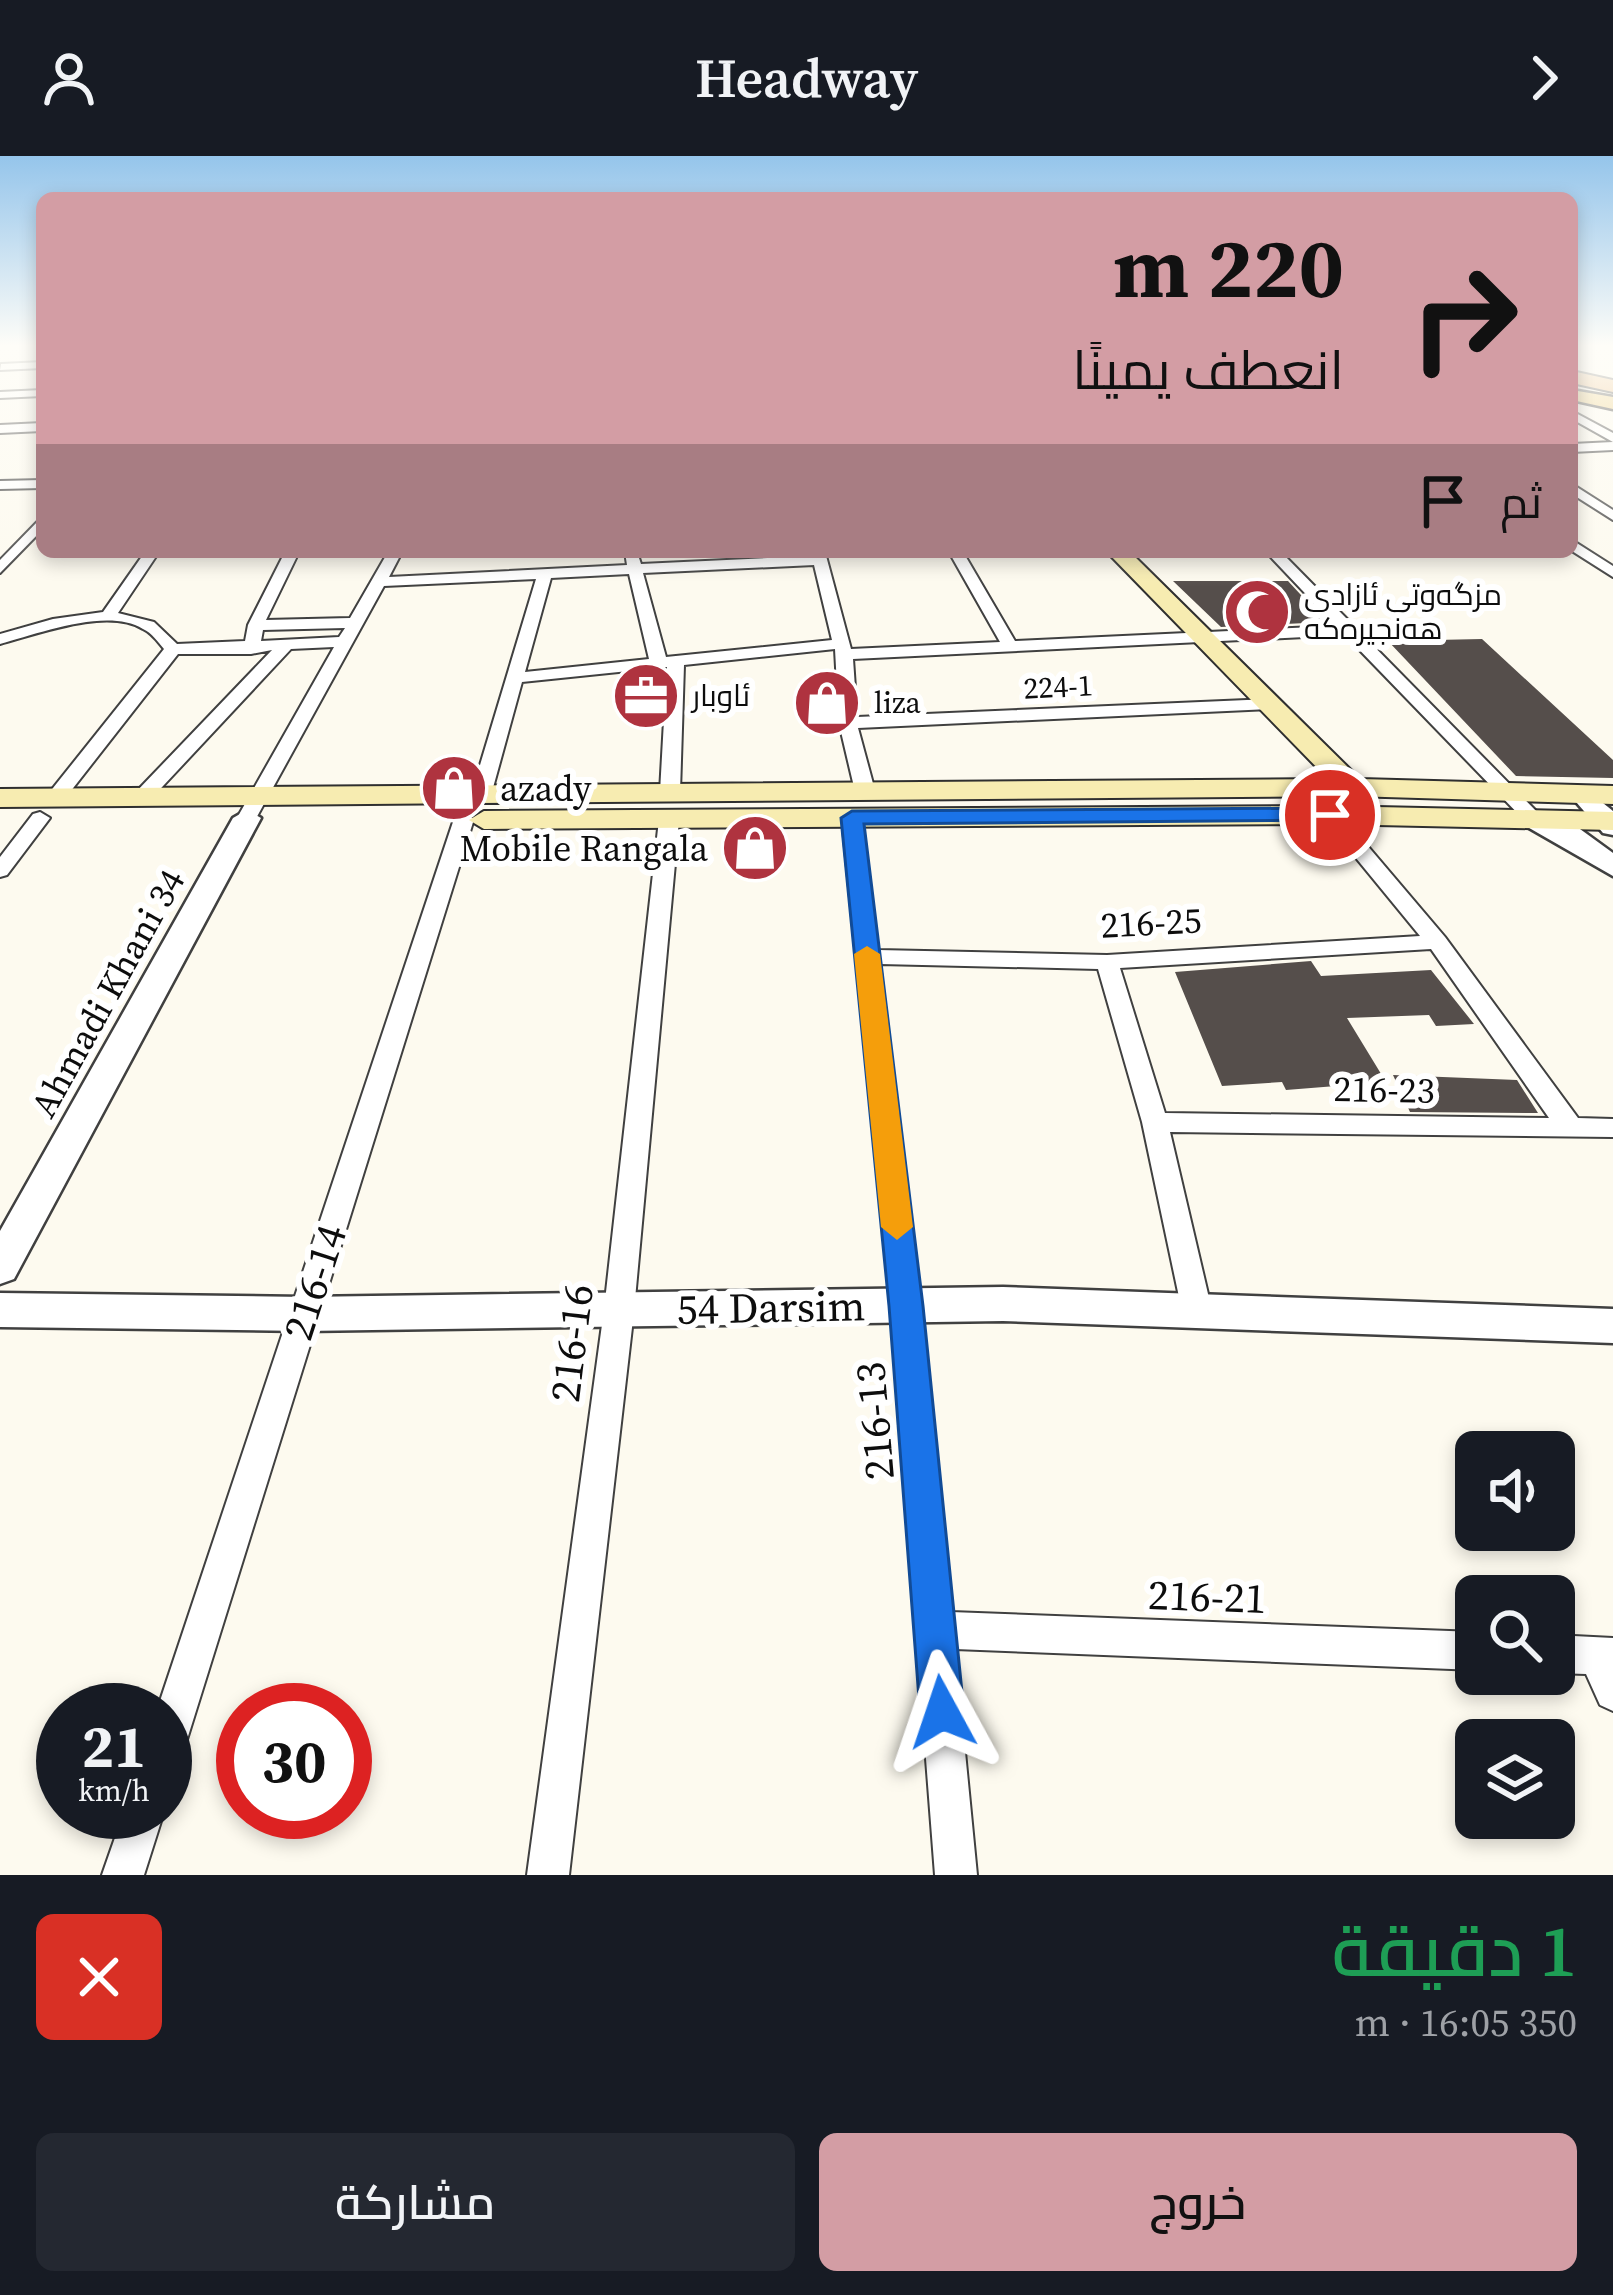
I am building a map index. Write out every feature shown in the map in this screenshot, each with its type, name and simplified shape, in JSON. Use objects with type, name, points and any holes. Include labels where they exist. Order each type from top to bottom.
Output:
[{"type":"main road","points":[[1124,558],[1352,787]]},
{"type":"main road","points":[[0,798],[48,808],[669,806],[1352,787],[1508,792],[1606,812]]},
{"type":"main road","points":[[0,819],[142,796],[252,808]]},
{"type":"main road","points":[[859,804],[1534,819],[1606,812]]},
{"type":"street","points":[[0,429],[36,428]]},
{"type":"street","points":[[1578,447],[1613,442]]},
{"type":"street","points":[[0,485],[36,484]]},
{"type":"street","points":[[1578,492],[1613,516]]},
{"type":"street","points":[[0,569],[36,528]]},
{"type":"street","points":[[1578,548],[1609,566]]},
{"type":"street","points":[[107,618],[148,558]]},
{"type":"street","points":[[251,649],[256,625],[289,558]]},
{"type":"street","points":[[252,808],[392,558]]},
{"type":"street","points":[[378,582],[544,577],[632,560],[726,558]]},
{"type":"street","name":"216-13","points":[[819,558],[842,649],[859,804],[867,957],[906,1306],[956,1875]]},
{"type":"street","points":[[959,558],[1012,649]]},
{"type":"street","points":[[1279,558],[1534,819],[1570,835],[1613,866]]},
{"type":"street","name":"216-16","points":[[548,1875],[619,1310],[669,806],[667,663],[632,560]]},
{"type":"street","name":"216-14","points":[[185,1683],[544,577]]},
{"type":"street","points":[[3,640],[107,618],[148,623],[173,649],[344,642]]},
{"type":"street","points":[[256,625],[355,622]]},
{"type":"street","points":[[512,678],[842,649],[1012,649],[1200,633],[1350,630]]},
{"type":"street","points":[[142,796],[284,647]]},
{"type":"street","points":[[0,871],[173,649]]},
{"type":"street","name":"224-1","points":[[848,723],[1270,704]]},
{"type":"street","name":"Ahmadi Khani 34","points":[[0,1268],[252,808]]},
{"type":"street","points":[[1330,815],[1437,942],[1570,1127]]},
{"type":"street","name":"216-25","points":[[867,957],[1107,962],[1437,942]]},
{"type":"street","points":[[1107,962],[1155,1122],[1197,1311]]},
{"type":"street","name":"216-23","points":[[1155,1122],[1613,1128]]},
{"type":"street","name":"54 Darsim","points":[[0,1310],[304,1314],[906,1306],[1613,1326]]},
{"type":"street","name":"216-21","points":[[934,1630],[1455,1650]]},
{"type":"street","points":[[1575,1655],[1605,1656],[1613,1692]]},
{"type":"street","points":[[123,1875],[135,1839]]},
{"type":"building","points":[[1173,581],[1288,581],[1326,622],[1221,627]]},
{"type":"building","points":[[1482,639],[1613,760],[1613,778],[1516,776],[1388,641]]},
{"type":"building","points":[[1311,961],[1321,976],[1431,970],[1474,1024],[1436,1026],[1429,1015],[1347,1018],[1386,1082],[1286,1090],[1282,1082],[1222,1086],[1175,972]]},
{"type":"building","points":[[1393,1075],[1517,1080],[1538,1113],[1410,1112]]},
{"type":"slow traffic","points":[[867,954],[897,1227]]},
{"type":"place","name":"مزگه‌وتی ئازادی هه‌نجیره‌که","points":[[1257,612]]},
{"type":"place","name":"ئاوبار","points":[[646,696]]},
{"type":"place","name":"liza","points":[[827,703]]},
{"type":"place","name":"azady","points":[[454,788]]},
{"type":"place","name":"Mobile Rangala","points":[[755,848]]},
{"type":"route","points":[[942,1712],[906,1306],[852,818],[1330,815]]}]
